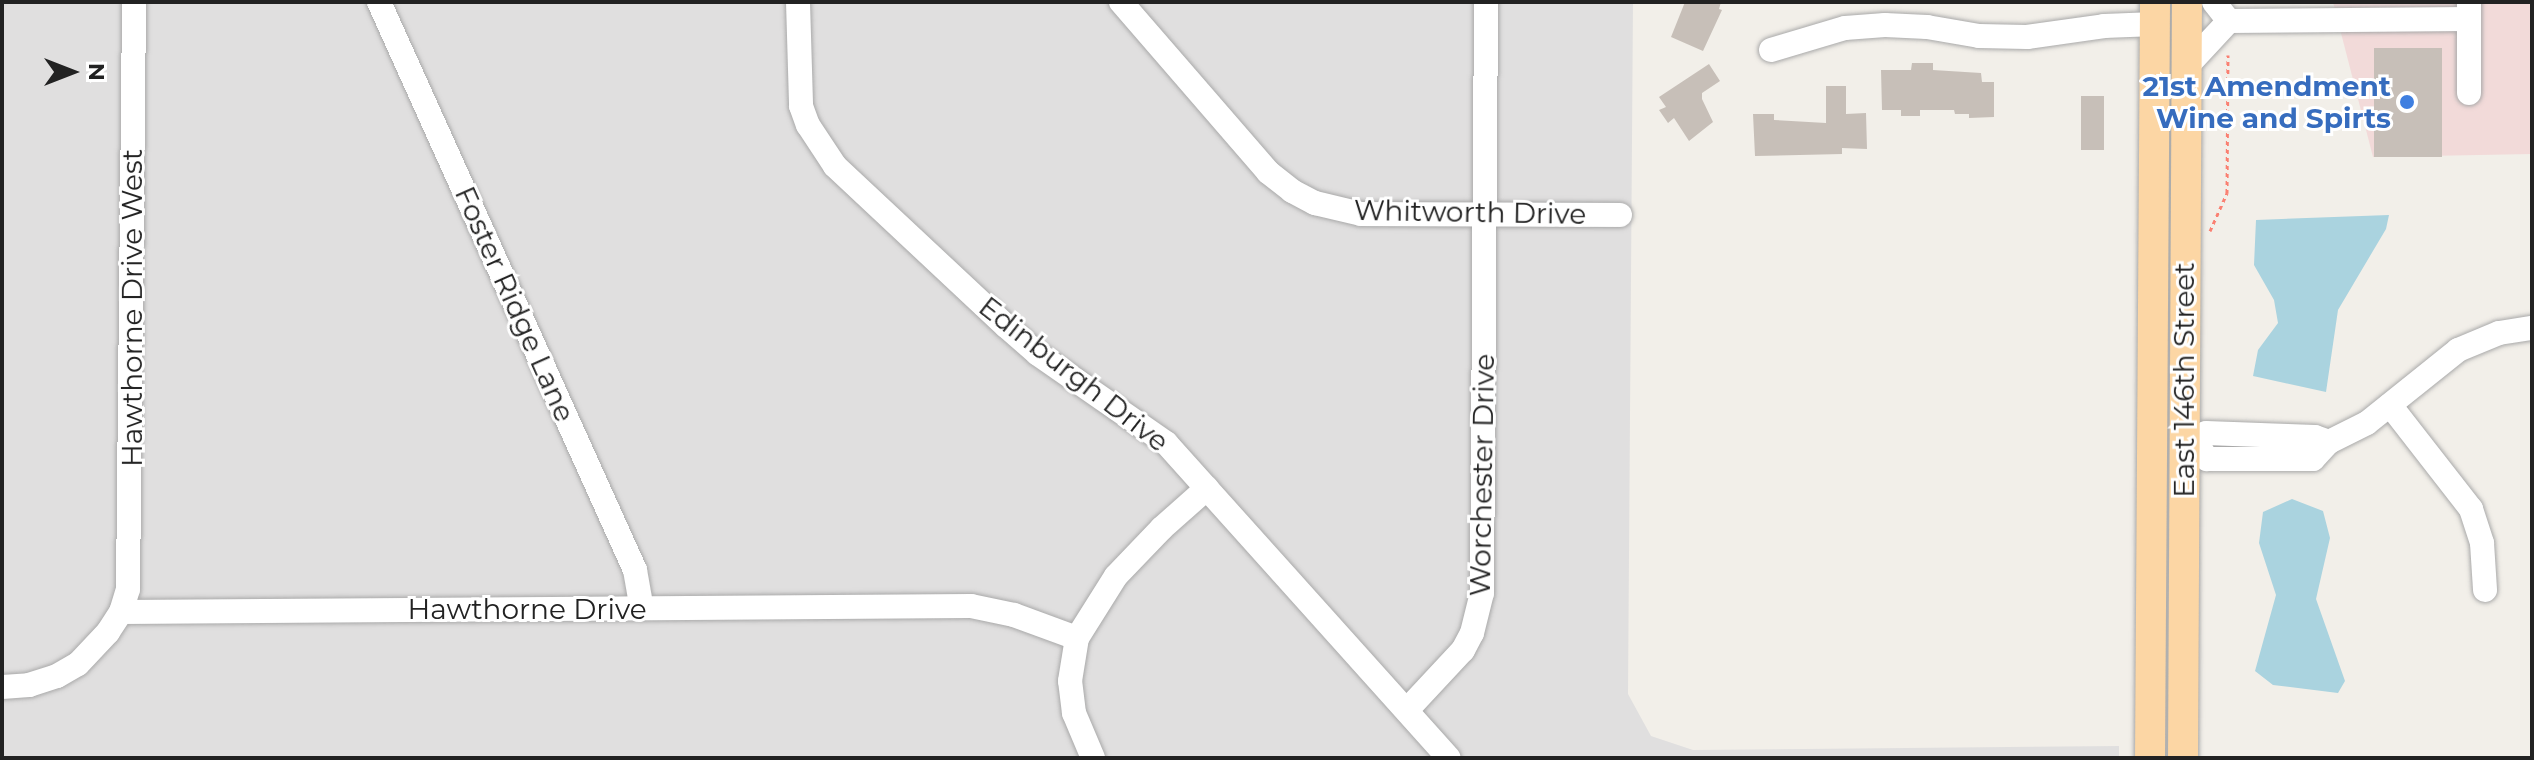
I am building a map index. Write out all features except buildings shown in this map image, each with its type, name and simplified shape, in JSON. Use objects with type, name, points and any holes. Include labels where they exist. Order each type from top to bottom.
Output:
[{"type":"main road","name":"East 146th Street","points":[[2183,758],[2191,445],[2187,2]]},
{"type":"main road","name":"East 146th Street","points":[[2150,758],[2155,13]]},
{"type":"street","name":"Hawthorne Drive West","points":[[121,612],[131,574],[134,2]]},
{"type":"street","name":"Foster Ridge Lane","points":[[379,2],[635,570],[642,608]]},
{"type":"street","name":"Edinburgh Drive","points":[[798,2],[801,106],[808,125],[835,166],[1038,354],[1166,443],[1449,758]]},
{"type":"street","name":"Whitworth Drive","points":[[1121,2],[1268,172],[1292,191],[1315,203],[1361,214],[1620,215]]},
{"type":"street","name":"Worchester Drive","points":[[1407,710],[1463,650],[1479,612],[1486,2]]},
{"type":"street","points":[[2187,66],[2222,11],[2469,11],[2469,93]]},
{"type":"street","points":[[1771,50],[1845,28],[1885,25],[1927,27],[1979,36],[2027,37],[2104,26],[2155,13]]},
{"type":"street","points":[[2152,445],[2191,445],[2206,433],[2315,437],[2329,442],[2349,434],[2469,344],[2499,333],[2532,328]]},
{"type":"street","points":[[2390,405],[2471,509],[2482,543],[2485,590]]},
{"type":"street","points":[[1093,758],[1074,713],[1070,681],[1077,638],[1116,576],[1162,528],[1207,488]]},
{"type":"street","name":"Hawthorne Drive","points":[[121,612],[971,606],[1014,615],[1077,638]]},
{"type":"street","points":[[2,687],[29,685],[57,676],[78,664],[93,652],[121,612]]},
{"type":"path","points":[[2209,235],[2227,193],[2228,54]]},
{"type":"shaded area","points":[[2,2],[1633,2],[1628,694],[1651,736],[1693,750],[2119,746],[2119,758],[2,758]]},
{"type":"shaded area","points":[[2333,2],[2532,2],[2532,154],[2373,157]]},
{"type":"water","points":[[2389,215],[2386,229],[2338,310],[2326,392],[2253,376],[2258,350],[2278,323],[2274,300],[2254,265],[2256,220]]},
{"type":"water","points":[[2292,499],[2323,511],[2330,538],[2316,599],[2345,681],[2338,693],[2273,685],[2255,671],[2276,595],[2259,543],[2263,512]]},
{"type":"place","name":"21st Amendment Wine and Spirts","points":[[2407,102]]}]
